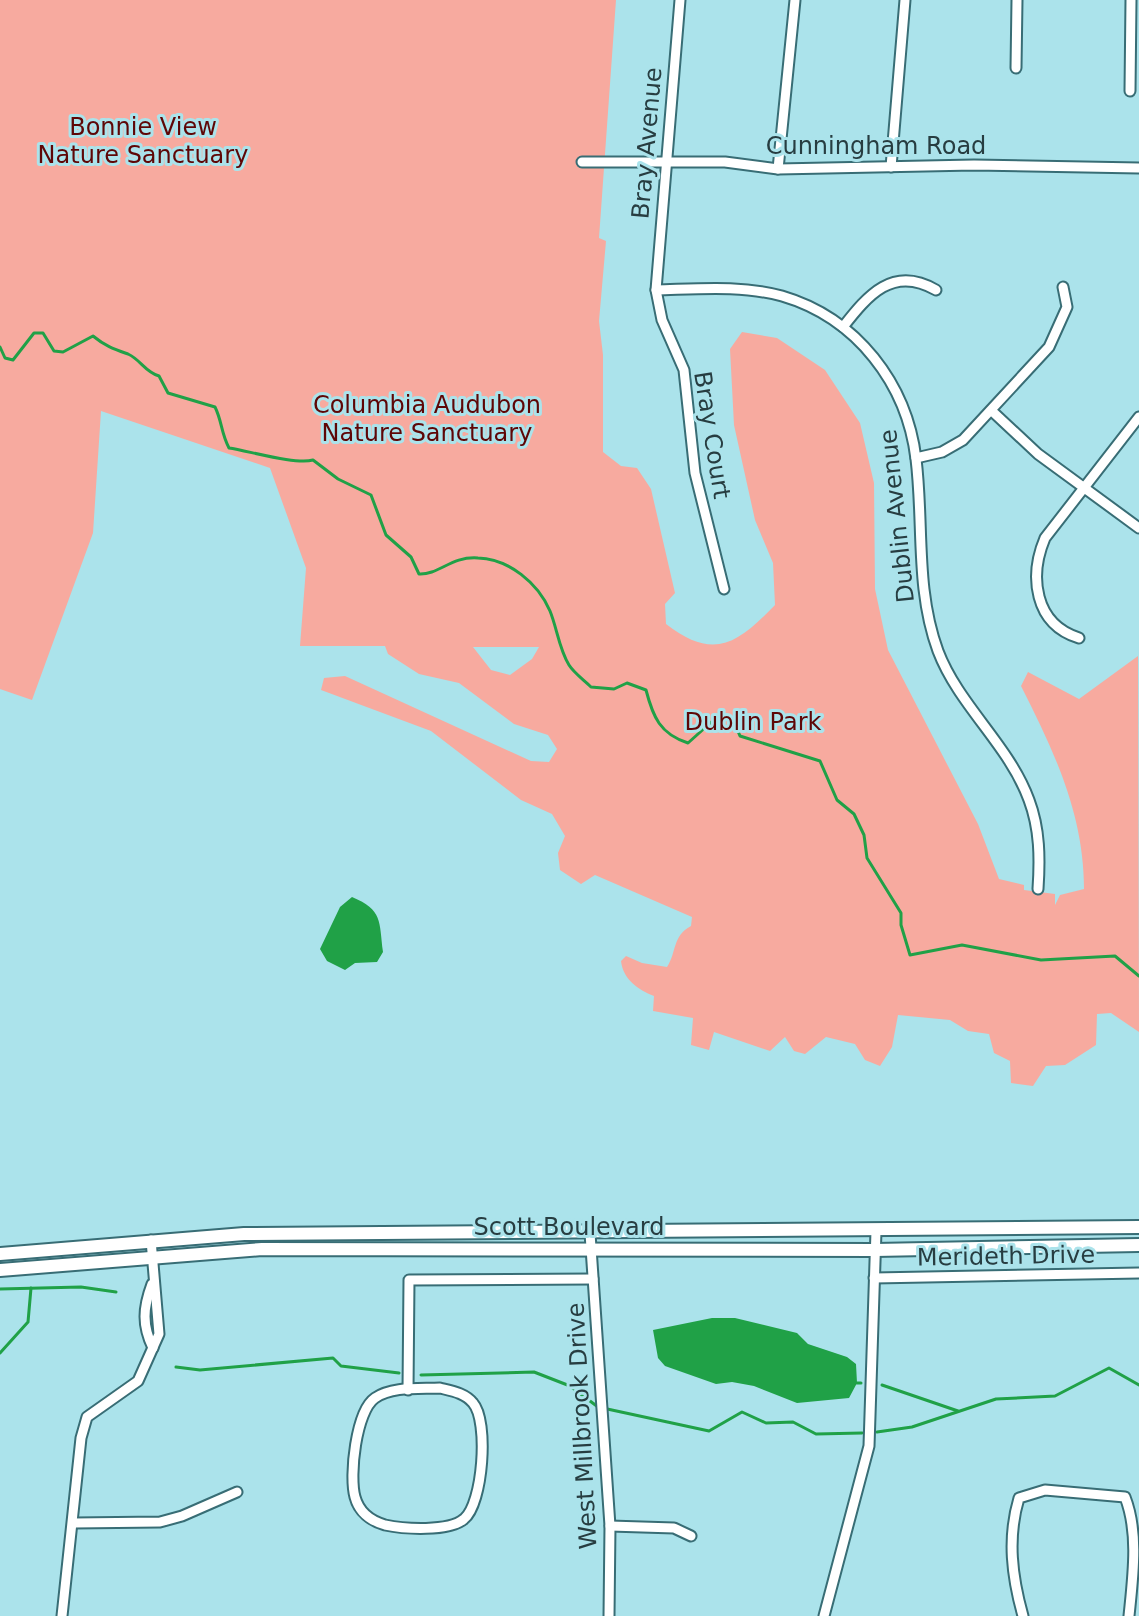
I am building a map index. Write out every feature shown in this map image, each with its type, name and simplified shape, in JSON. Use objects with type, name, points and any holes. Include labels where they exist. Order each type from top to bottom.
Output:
[{"type":"main road","name":"Scott Boulevard","points":[[0,1254],[244,1234],[1139,1227]]},
{"type":"main road","name":"Scott Boulevard","points":[[0,1270],[262,1249],[875,1250],[1139,1245]]},
{"type":"street","name":"Bray Avenue","points":[[656,290],[664,162],[680,0]]},
{"type":"street","points":[[778,169],[795,0]]},
{"type":"street","points":[[891,167],[905,0]]},
{"type":"street","points":[[1016,68],[1017,0]]},
{"type":"street","points":[[1130,91],[1131,0]]},
{"type":"street","name":"Cunningham Road","points":[[582,162],[725,162],[778,169],[1139,168]]},
{"type":"street","points":[[843,327],[864,300],[883,286],[922,282],[936,290]]},
{"type":"street","points":[[916,458],[942,452],[963,440],[993,412],[1049,347],[1067,307],[1063,287]]},
{"type":"street","name":"Dublin Avenue","points":[[656,290],[735,288],[781,296],[811,307],[867,347],[890,378],[906,413],[916,458],[921,569],[933,637],[961,696],[1003,752],[1029,798],[1038,831],[1038,889]]},
{"type":"street","name":"Bray Court","points":[[656,290],[662,320],[684,370],[695,473],[724,589]]},
{"type":"street","points":[[993,412],[1081,489],[1139,528]]},
{"type":"street","points":[[1079,638],[1060,632],[1045,611],[1036,576],[1038,555],[1045,538],[1139,417]]},
{"type":"street","points":[[824,1616],[869,1446],[876,1231]]},
{"type":"street","name":"West Millbrook Drive","points":[[590,1233],[610,1526],[609,1616]]},
{"type":"street","points":[[62,1616],[81,1438],[87,1417],[138,1381],[147,1367],[159,1334],[160,1320],[152,1284],[151,1240]]},
{"type":"street","name":"Merideth Drive","points":[[874,1278],[1139,1273]]},
{"type":"street","points":[[408,1390],[409,1280],[593,1279]]},
{"type":"street","points":[[152,1284],[144,1304],[144,1318],[145,1331],[153,1348]]},
{"type":"street","points":[[440,1388],[468,1397],[479,1412],[482,1436],[473,1508],[462,1521],[419,1526],[387,1525],[370,1519],[355,1498],[361,1415],[377,1396],[408,1390],[440,1388]]},
{"type":"street","points":[[1023,1616],[1016,1591],[1012,1520],[1019,1498],[1045,1490],[1125,1497],[1135,1517],[1136,1534],[1129,1616]]},
{"type":"street","points":[[74,1523],[160,1522],[237,1492]]},
{"type":"street","points":[[610,1526],[674,1528],[691,1536]]},
{"type":"green space","points":[[0,0],[616,0],[599,238],[606,241],[599,321],[603,355],[603,452],[621,466],[637,468],[651,489],[675,593],[665,604],[666,624],[698,642],[712,645],[724,643],[749,630],[775,605],[773,563],[755,520],[734,425],[730,349],[742,332],[777,338],[825,370],[860,423],[874,483],[875,589],[888,650],[978,824],[999,879],[1024,885],[1024,890],[1055,894],[1055,905],[1060,895],[1084,889],[1083,861],[1073,809],[1045,735],[1021,686],[1028,672],[1079,699],[1138,656],[1139,1032],[1111,1013],[1097,1014],[1096,1045],[1065,1065],[1046,1066],[1033,1086],[1011,1083],[1010,1061],[994,1053],[989,1034],[968,1031],[950,1020],[898,1015],[892,1047],[880,1066],[865,1060],[855,1044],[826,1037],[805,1054],[794,1051],[785,1037],[770,1051],[714,1032],[709,1050],[691,1045],[693,1018],[653,1011],[654,996],[632,983],[621,961],[626,956],[642,963],[667,967],[678,939],[691,926],[692,917],[595,875],[581,884],[560,870],[558,853],[565,836],[552,814],[521,800],[431,731],[321,690],[324,678],[345,676],[531,761],[549,762],[557,749],[548,735],[514,724],[459,683],[419,674],[388,654],[385,646],[300,646],[306,568],[270,468],[101,411],[93,533],[32,700],[0,689]],"holes":[[[473,647],[539,647],[532,659],[510,675],[491,670]]]},
{"type":"shaded area","points":[[352,897],[369,907],[378,918],[383,952],[377,962],[355,963],[345,970],[327,961],[320,949],[340,907]]},
{"type":"shaded area","points":[[712,1318],[735,1318],[797,1333],[808,1344],[847,1357],[856,1364],[857,1383],[849,1398],[797,1403],[754,1386],[732,1382],[716,1384],[665,1366],[658,1358],[653,1330]]},
{"type":"waterway","points":[[0,347],[5,358],[13,360],[34,333],[43,333],[54,351],[63,352],[93,336],[159,376],[168,393],[215,407],[229,448],[284,459],[313,460],[338,479],[371,495],[386,535],[411,557],[419,574],[469,558],[490,559],[521,574],[545,601],[563,652],[574,671],[591,687],[614,689],[627,683],[646,690],[655,716],[671,735],[688,743],[718,716],[734,722],[740,736],[820,761],[837,800],[854,814],[864,835],[867,858],[901,913],[901,925],[910,955],[962,945],[1041,960],[1115,956],[1139,976]]},
{"type":"waterway","points":[[0,1289],[81,1287],[116,1292]]},
{"type":"waterway","points":[[0,1353],[28,1322],[31,1288]]},
{"type":"waterway","points":[[176,1367],[200,1370],[333,1358],[341,1366],[399,1373]]},
{"type":"waterway","points":[[877,1432],[912,1427],[996,1399],[1055,1396],[1109,1368],[1139,1385]]},
{"type":"waterway","points":[[421,1375],[534,1372],[570,1386],[598,1407],[709,1431],[742,1412],[766,1423],[793,1422],[816,1434],[862,1433]]},
{"type":"waterway","points":[[882,1385],[958,1411]]},
{"type":"park label","name":"Bonnie View Nature Sanctuary","points":[[143,141]]},
{"type":"park label","name":"Columbia Audubon Nature Sanctuary","points":[[427,419]]},
{"type":"park label","name":"Dublin Park","points":[[753,722]]}]
